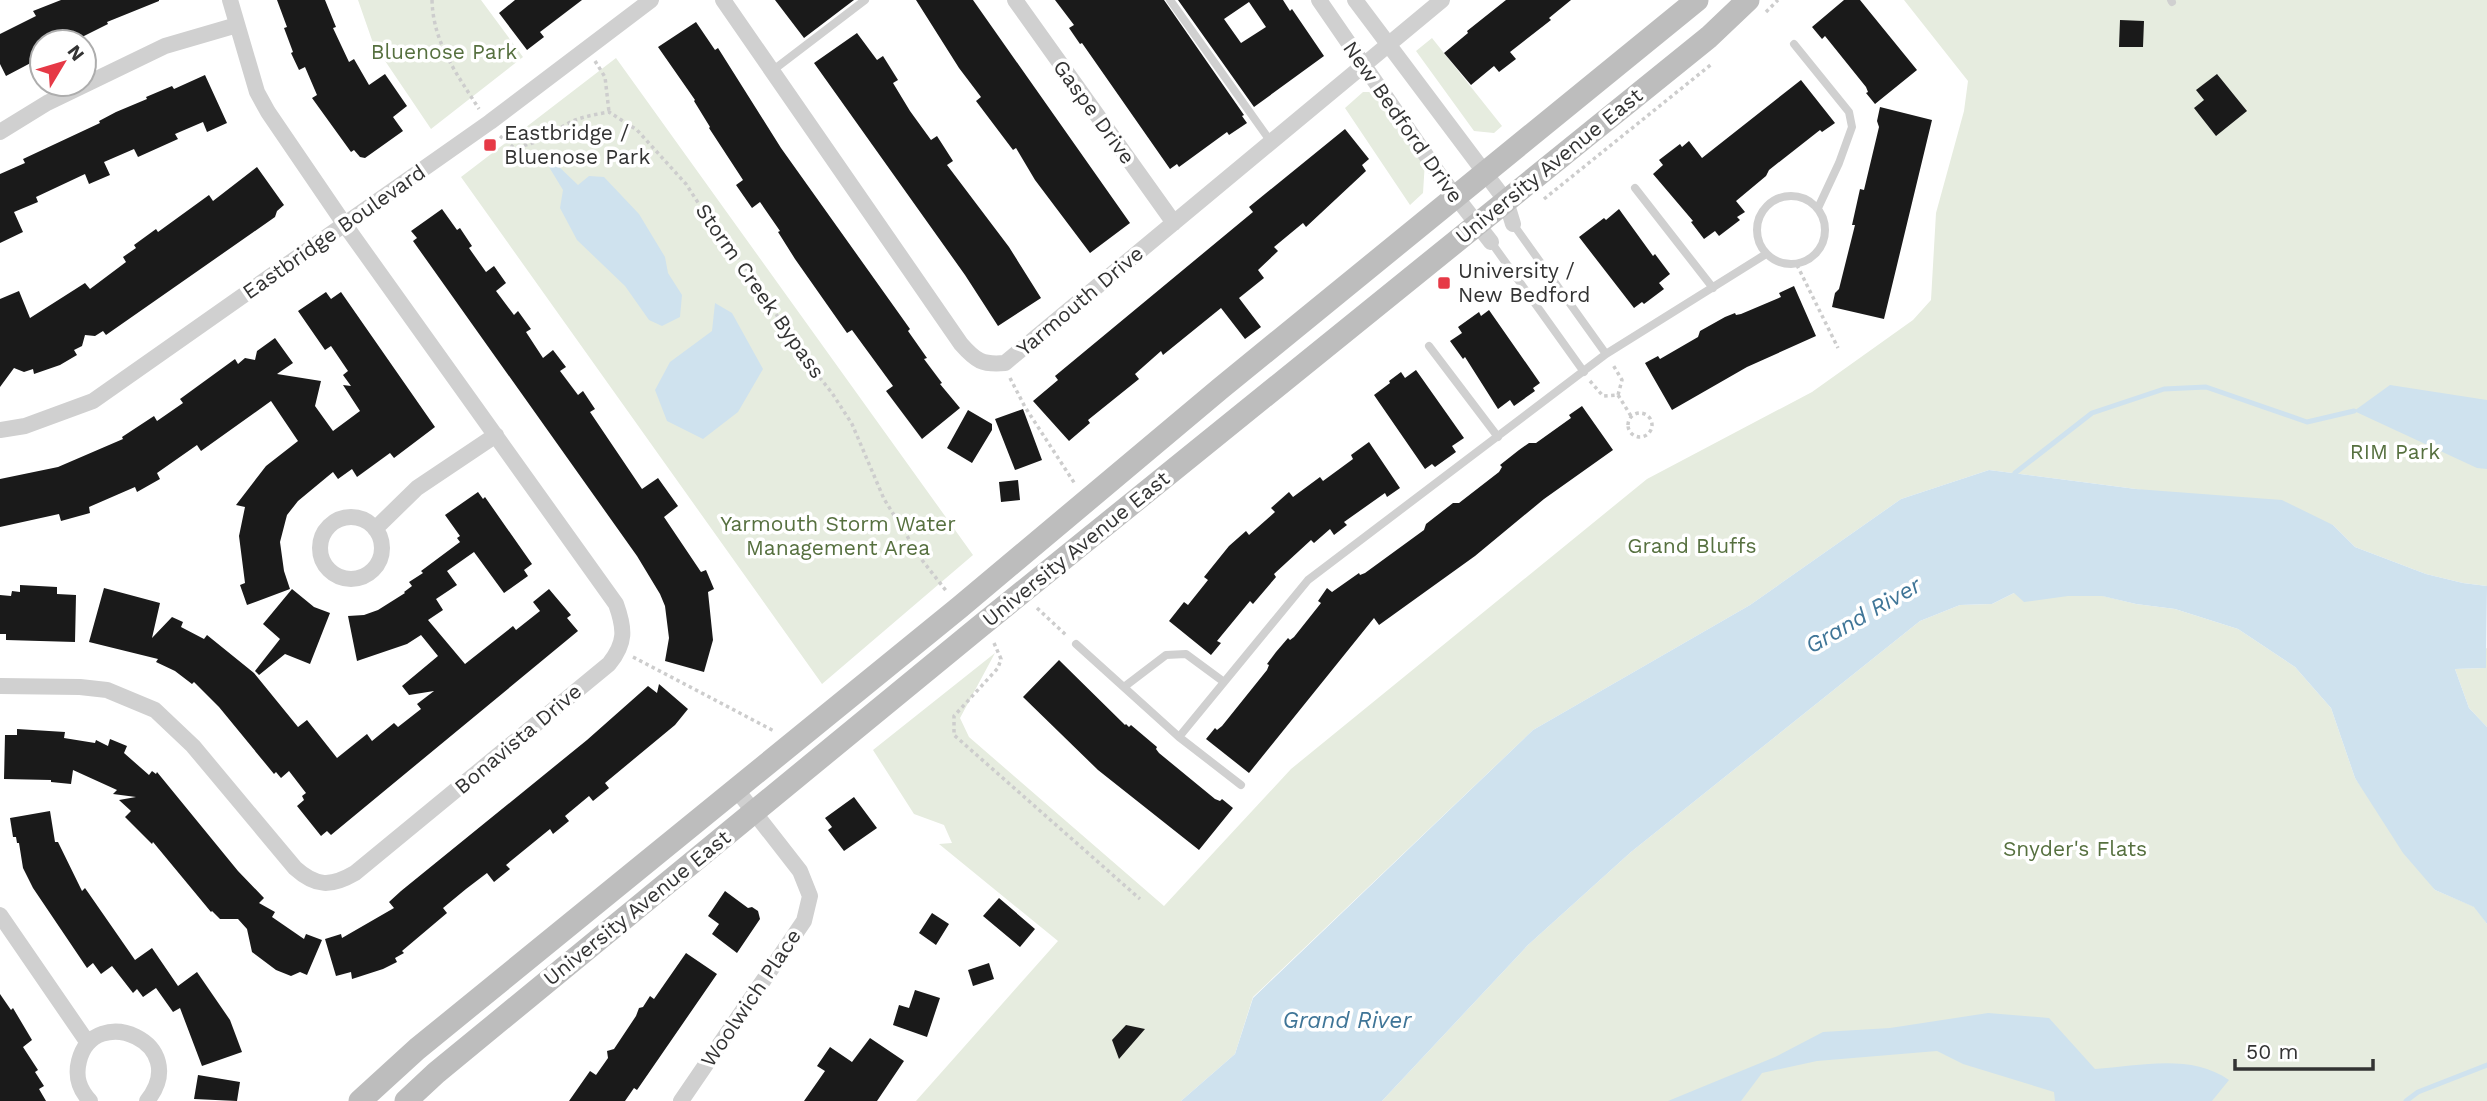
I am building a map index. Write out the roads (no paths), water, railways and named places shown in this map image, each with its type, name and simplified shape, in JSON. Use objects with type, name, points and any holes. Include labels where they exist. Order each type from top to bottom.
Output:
[{"type":"main road","name":"University Avenue East","points":[[360,1101],[417,1049],[960,607],[1221,388],[1697,0]]},
{"type":"main road","name":"University Avenue East","points":[[406,1101],[436,1073],[754,812],[1483,233],[1506,201],[1709,37],[1748,0]]},
{"type":"street","points":[[230,0],[257,92],[268,113],[495,435],[417,488],[375,529]]},
{"type":"street","name":"Eastbridge Boulevard","points":[[0,430],[25,426],[93,401],[490,122],[651,0]]},
{"type":"street","name":"Yarmouth Drive","points":[[723,0],[961,344],[973,357],[987,365],[1005,363],[1442,0]]},
{"type":"street","name":"Gaspe Drive","points":[[1015,0],[1174,223]]},
{"type":"street","name":"New Bedford Drive","points":[[1319,0],[1483,233]]},
{"type":"street","name":"New Bedford Drive","points":[[1354,0],[1506,201],[1513,224]]},
{"type":"street","points":[[0,132],[47,103],[165,46],[237,25]]},
{"type":"street","name":"Bonavista Drive","points":[[0,685],[80,687],[107,691],[155,710],[193,746],[307,880],[325,884],[342,881],[609,664],[620,650],[623,624],[616,604],[495,435]]},
{"type":"street","name":"Woolwich Place","points":[[681,1101],[804,921],[810,896],[800,871],[736,789]]},
{"type":"street","points":[[0,915],[88,1043]]},
{"type":"street","points":[[90,1101],[82,1092],[77,1069],[80,1055],[88,1043],[106,1032],[114,1031],[129,1032],[148,1044],[159,1067],[158,1081],[147,1101]]},
{"type":"lane","points":[[772,71],[865,0]]},
{"type":"lane","points":[[1170,0],[1270,142]]},
{"type":"lane","points":[[1794,44],[1849,112],[1852,127],[1818,208]]},
{"type":"lane","points":[[1634,188],[1713,288]]},
{"type":"lane","points":[[1789,196],[1800,197],[1818,208],[1826,228],[1825,238],[1815,256],[1797,265],[1786,265],[1766,254],[1757,234],[1758,223],[1769,204],[1789,196]]},
{"type":"lane","points":[[1513,224],[1606,354]]},
{"type":"lane","points":[[1483,233],[1584,372]]},
{"type":"lane","points":[[1179,737],[1308,580],[1606,354],[1766,254]]},
{"type":"lane","points":[[1429,346],[1498,436]]},
{"type":"lane","points":[[1076,644],[1179,737],[1241,785]]},
{"type":"lane","points":[[1124,687],[1166,655],[1186,654],[1224,682]]},
{"type":"water","points":[[555,163],[578,185],[589,176],[604,177],[639,214],[665,257],[668,273],[682,295],[680,317],[662,326],[649,320],[625,286],[577,240],[560,208],[563,190],[549,167]]},
{"type":"water","points":[[715,303],[732,313],[763,369],[738,412],[703,439],[667,421],[655,390],[670,362],[712,331]]},
{"type":"water","points":[[2390,385],[2487,400],[2487,469],[2477,468],[2354,411]]},
{"type":"water","name":"Grand River","points":[[1989,470],[2136,489],[2282,500],[2333,525],[2355,547],[2426,574],[2487,586],[2486,668],[2455,669],[2469,708],[2487,727],[2487,924],[2474,907],[2435,890],[2403,853],[2355,778],[2331,708],[2295,667],[2238,629],[2175,609],[2102,596],[2068,596],[2024,602],[2014,593],[1992,604],[1960,605],[1920,621],[1631,852],[1528,945],[1382,1101],[1181,1101],[1235,1054],[1253,998],[1533,730],[1750,605],[1901,499]]},
{"type":"water","points":[[1988,1013],[2049,1018],[2095,1069],[2182,1064],[2198,1066],[2229,1080],[2212,1101],[2055,1101],[2054,1092],[1963,1064],[1937,1051],[1817,1061],[1762,1073],[1741,1101],[1668,1101],[1775,1057],[1823,1032],[1890,1028]]},
{"type":"waterway","points":[[2015,473],[2092,413],[2164,389],[2206,387],[2307,422],[2354,411]]},
{"type":"waterway","points":[[2406,1101],[2418,1092],[2487,1065]]},
{"type":"place","name":"Eastbridge / Bluenose Park","points":[[490,145]]},
{"type":"place","name":"University / New Bedford","points":[[1444,283]]},
{"type":"park label","name":"Bluenose Park","points":[[444,52]]},
{"type":"park label","name":"RIM Park","points":[[2395,452]]},
{"type":"park label","name":"Yarmouth Storm Water Management Area","points":[[838,536]]},
{"type":"park label","name":"Grand Bluffs","points":[[1692,546]]},
{"type":"park label","name":"Snyder's Flats","points":[[2075,849]]}]
